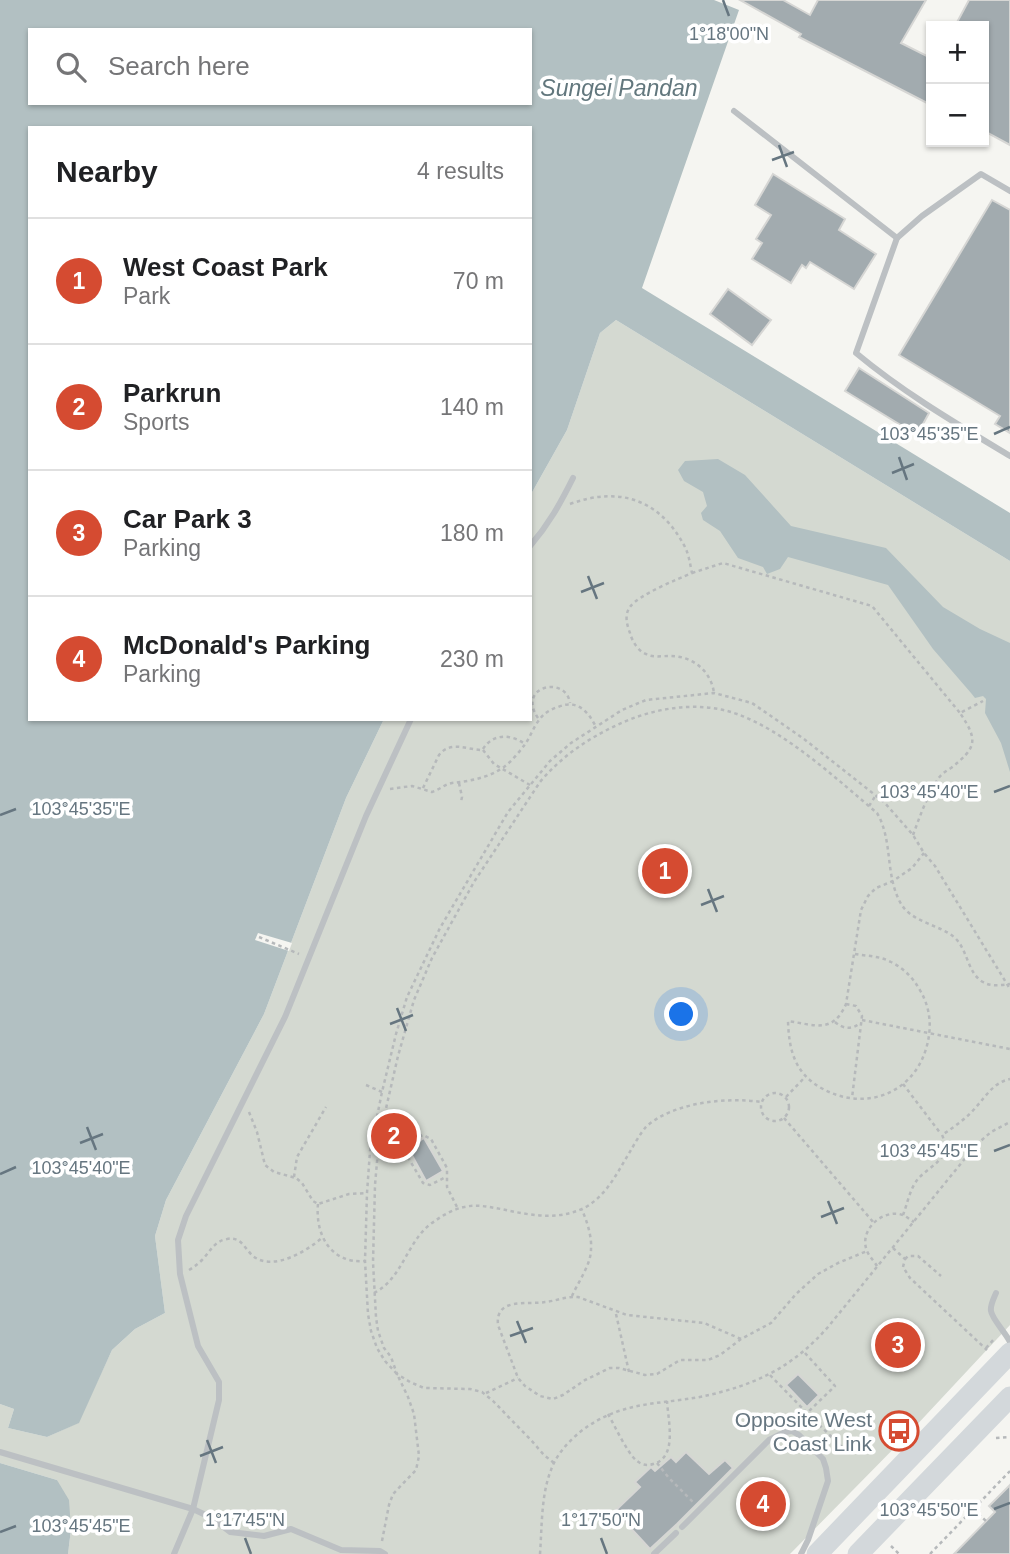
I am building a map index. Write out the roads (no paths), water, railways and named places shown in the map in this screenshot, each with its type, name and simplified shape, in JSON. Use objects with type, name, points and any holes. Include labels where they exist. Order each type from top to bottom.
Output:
[{"type":"highway","points":[[817,1554],[1005,1358]]},
{"type":"highway","points":[[858,1554],[1010,1396]]},
{"type":"highway","points":[[970,1437],[995,1425],[1010,1422]]},
{"type":"lane","points":[[734,111],[897,238]]},
{"type":"lane","points":[[1010,191],[981,174],[922,216],[897,238],[856,353],[927,407],[1010,456]]},
{"type":"lane","points":[[532,543],[558,509],[573,478]]},
{"type":"lane","points":[[174,1554],[194,1509],[219,1400],[219,1382],[198,1346],[180,1274],[178,1240],[186,1216],[285,1017],[366,816],[410,721]]},
{"type":"lane","points":[[996,1293],[990,1309],[1010,1342]]},
{"type":"lane","points":[[654,1554],[769,1440],[792,1431],[823,1459],[828,1481],[801,1554]]},
{"type":"lane","points":[[0,1452],[194,1509],[212,1518],[230,1532],[264,1536],[291,1529],[341,1550],[383,1553]]},
{"type":"water","name":"Sungei Pandan","points":[[0,0],[714,0],[739,10],[642,288],[1010,513],[1010,561],[616,320],[600,333],[567,430],[532,492],[532,126],[28,126],[28,721],[383,721],[346,798],[264,1014],[166,1200],[155,1236],[165,1313],[135,1329],[112,1350],[79,1423],[47,1437],[8,1428],[14,1409],[0,1404]]},
{"type":"water","points":[[718,459],[745,475],[791,526],[886,548],[943,607],[1010,643],[1010,772],[1001,743],[985,713],[986,699],[983,696],[975,698],[933,649],[888,585],[788,557],[780,569],[767,574],[763,567],[738,558],[720,531],[703,520],[701,513],[707,506],[703,492],[684,481],[678,470],[685,461]]},
{"type":"water","points":[[0,1463],[57,1480],[69,1500],[71,1529],[68,1554],[0,1554]]},
{"type":"place","name":"West Coast Park","points":[[665,871]]},
{"type":"place","name":"Parkrun","points":[[394,1136]]},
{"type":"place","name":"Car Park 3","points":[[898,1345]]},
{"type":"place","name":"Opposite West Coast Link","points":[[899,1431]]},
{"type":"place","name":"McDonald's Parking","points":[[763,1504]]}]
